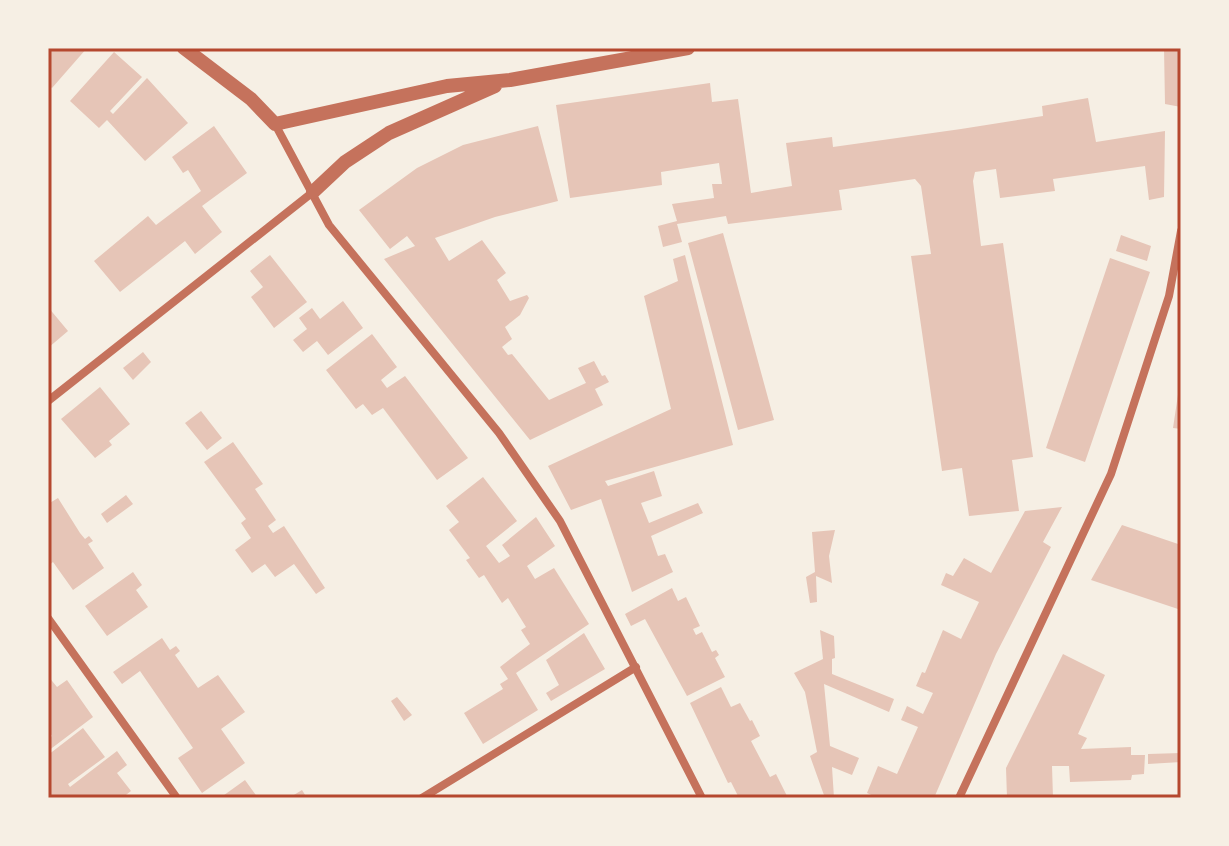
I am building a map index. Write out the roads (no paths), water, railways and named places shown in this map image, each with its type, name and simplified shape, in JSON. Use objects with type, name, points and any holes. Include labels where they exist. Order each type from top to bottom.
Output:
[{"type":"street","points":[[184,48],[251,99],[275,124],[329,225],[499,433],[560,521],[702,798]]},
{"type":"street","points":[[275,124],[447,86],[510,80],[688,48]]},
{"type":"street","points":[[48,401],[313,192],[345,162],[389,133],[510,80]]},
{"type":"street","points":[[959,798],[1111,474],[1169,296],[1181,231]]},
{"type":"street","points":[[48,618],[177,798]]},
{"type":"street","points":[[422,798],[636,667]]}]
